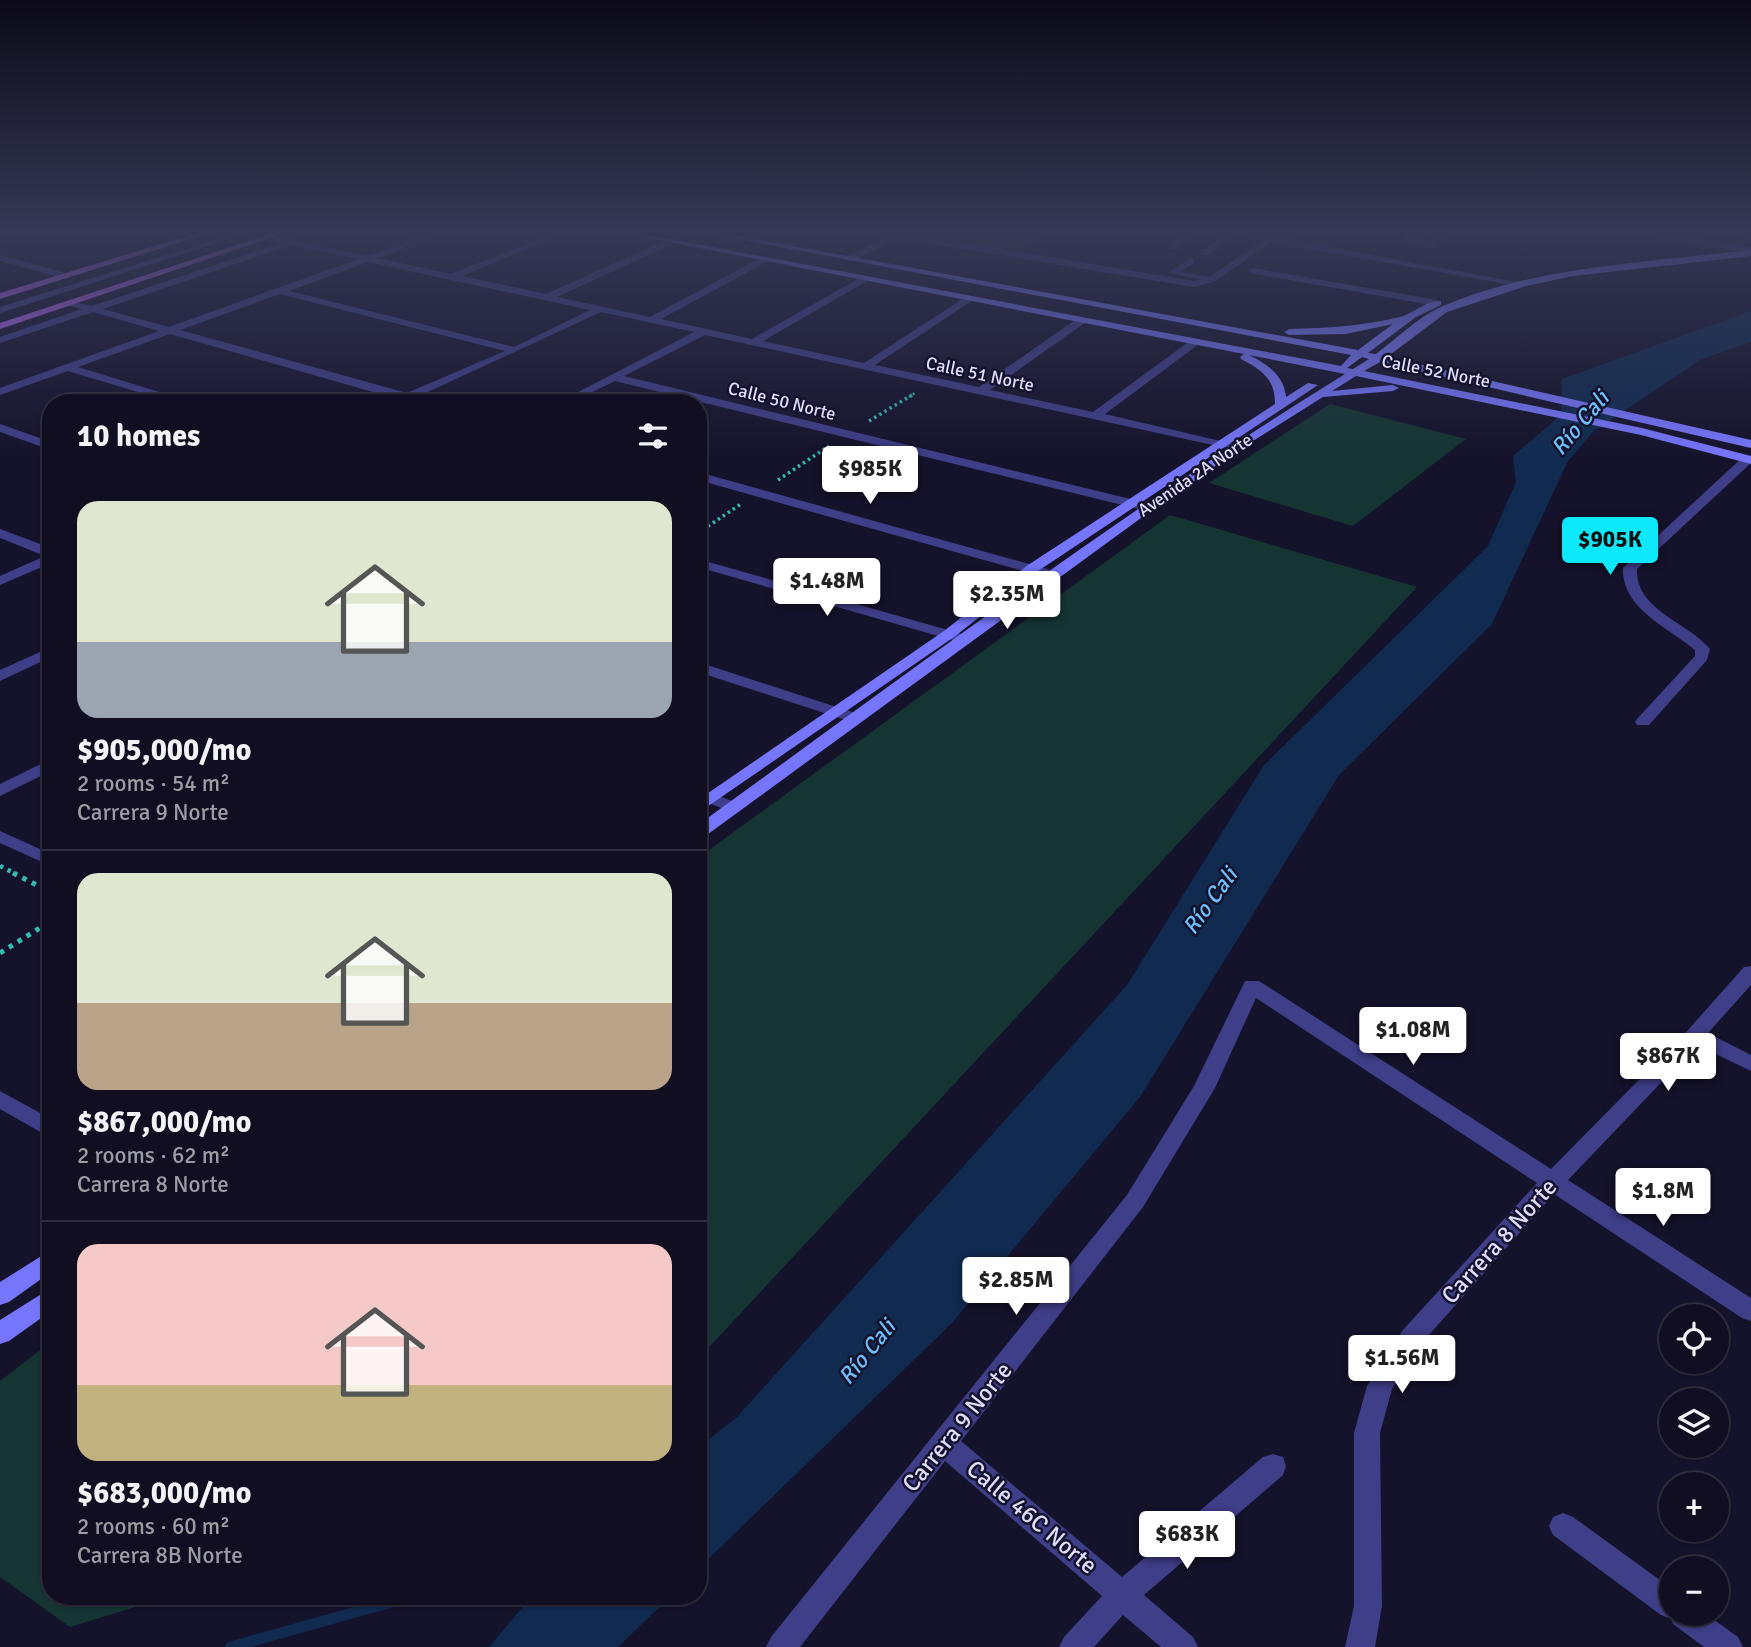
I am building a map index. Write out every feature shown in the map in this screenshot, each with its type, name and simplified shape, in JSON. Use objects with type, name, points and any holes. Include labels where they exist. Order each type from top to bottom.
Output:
[{"type":"main road","points":[[0,326],[56,308]]},
{"type":"main road","name":"Calle 52 Norte","points":[[1020,308],[1308,363],[1750,454]]},
{"type":"main road","name":"Calle 52 Norte","points":[[1112,308],[1361,354],[1375,360],[1649,420],[1750,454]]},
{"type":"main road","name":"Avenida 2A Norte","points":[[707,797],[948,634],[1033,568],[1128,503],[1280,403],[1338,370],[1412,315],[1427,308]]},
{"type":"main road","name":"Avenida 2A Norte","points":[[707,827],[1147,507],[1236,446],[1375,360],[1413,334],[1427,320],[1450,308]]},
{"type":"main road","points":[[1193,323],[1254,331],[1316,332],[1373,328],[1412,315]]},
{"type":"main road","points":[[1413,334],[1416,352],[1436,372]]},
{"type":"main road","points":[[1219,346],[1256,362],[1269,372],[1279,382],[1282,393],[1280,403]]},
{"type":"main road","points":[[1308,363],[1331,360],[1335,355],[1329,348]]},
{"type":"main road","points":[[1338,370],[1375,360],[1433,375],[1458,377]]},
{"type":"main road","points":[[1301,405],[1330,394],[1369,388],[1454,393]]},
{"type":"main road","points":[[0,1295],[42,1265]]},
{"type":"main road","points":[[0,1334],[42,1304]]},
{"type":"street","points":[[90,308],[396,394]]},
{"type":"street","points":[[0,340],[97,308]]},
{"type":"street","points":[[0,392],[240,308]]},
{"type":"street","points":[[347,308],[515,350]]},
{"type":"street","name":"Calle 51 Norte","points":[[594,308],[1236,446]]},
{"type":"street","points":[[651,320],[674,308]]},
{"type":"street","points":[[754,342],[814,308]]},
{"type":"street","points":[[864,367],[955,308]]},
{"type":"street","points":[[414,394],[515,350],[599,309]]},
{"type":"street","points":[[981,392],[1082,320]]},
{"type":"street","points":[[580,394],[703,332]]},
{"type":"street","points":[[1095,416],[1195,342]]},
{"type":"street","points":[[69,368],[155,394]]},
{"type":"street","name":"Calle 50 Norte","points":[[613,377],[681,394]]},
{"type":"street","name":"Calle 50 Norte","points":[[707,400],[1147,507]]},
{"type":"street","points":[[0,428],[42,443]]},
{"type":"street","points":[[1643,722],[1702,657],[1703,649],[1636,596],[1628,576],[1630,568],[1750,454]]},
{"type":"street","points":[[707,479],[1052,575]]},
{"type":"street","points":[[0,533],[42,552]]},
{"type":"street","points":[[0,581],[42,560]]},
{"type":"street","points":[[707,566],[966,640]]},
{"type":"street","points":[[0,676],[42,655]]},
{"type":"street","points":[[707,670],[855,718]]},
{"type":"street","points":[[0,791],[42,769]]},
{"type":"street","points":[[707,801],[734,808]]},
{"type":"street","points":[[0,836],[42,857]]},
{"type":"street","name":"Carrera 8 Norte","points":[[1360,1647],[1368,1606],[1367,1433],[1380,1386],[1411,1338],[1551,1183],[1695,1035],[1751,972]]},
{"type":"street","name":"Carrera 9 Norte","points":[[781,1647],[1135,1201],[1204,1088],[1252,986],[1551,1183]]},
{"type":"street","points":[[1695,1035],[1751,1064]]},
{"type":"street","points":[[0,1099],[42,1125]]},
{"type":"street","points":[[1551,1183],[1751,1311]]},
{"type":"street","name":"Calle 46C Norte","points":[[944,1443],[1183,1647]]},
{"type":"street","points":[[1074,1647],[1123,1594],[1273,1466]]},
{"type":"street","points":[[1563,1526],[1659,1596]]},
{"type":"street","points":[[1699,1626],[1728,1647]]},
{"type":"path","points":[[707,527],[846,435],[934,382]]},
{"type":"path","points":[[0,866],[42,887]]},
{"type":"path","points":[[0,953],[42,927]]},
{"type":"green space","points":[[1330,404],[1466,439],[1353,526],[1209,483]]},
{"type":"green space","points":[[1170,515],[1417,587],[707,1349],[707,851]]},
{"type":"green space","points":[[42,1349],[42,1605],[142,1605],[70,1627],[0,1577],[0,1381]]},
{"type":"water","name":"Río Cali","points":[[1751,311],[1751,342],[1702,359],[1594,431],[1568,461],[1492,624],[1339,775],[1140,1097],[952,1323],[707,1560],[707,1441],[737,1417],[1127,985],[1264,765],[1488,546],[1516,482],[1513,456],[1561,415],[1562,379]]},
{"type":"water","points":[[524,1605],[662,1605],[618,1647],[489,1647]]},
{"type":"waterway","points":[[231,1647],[381,1605]]}]
